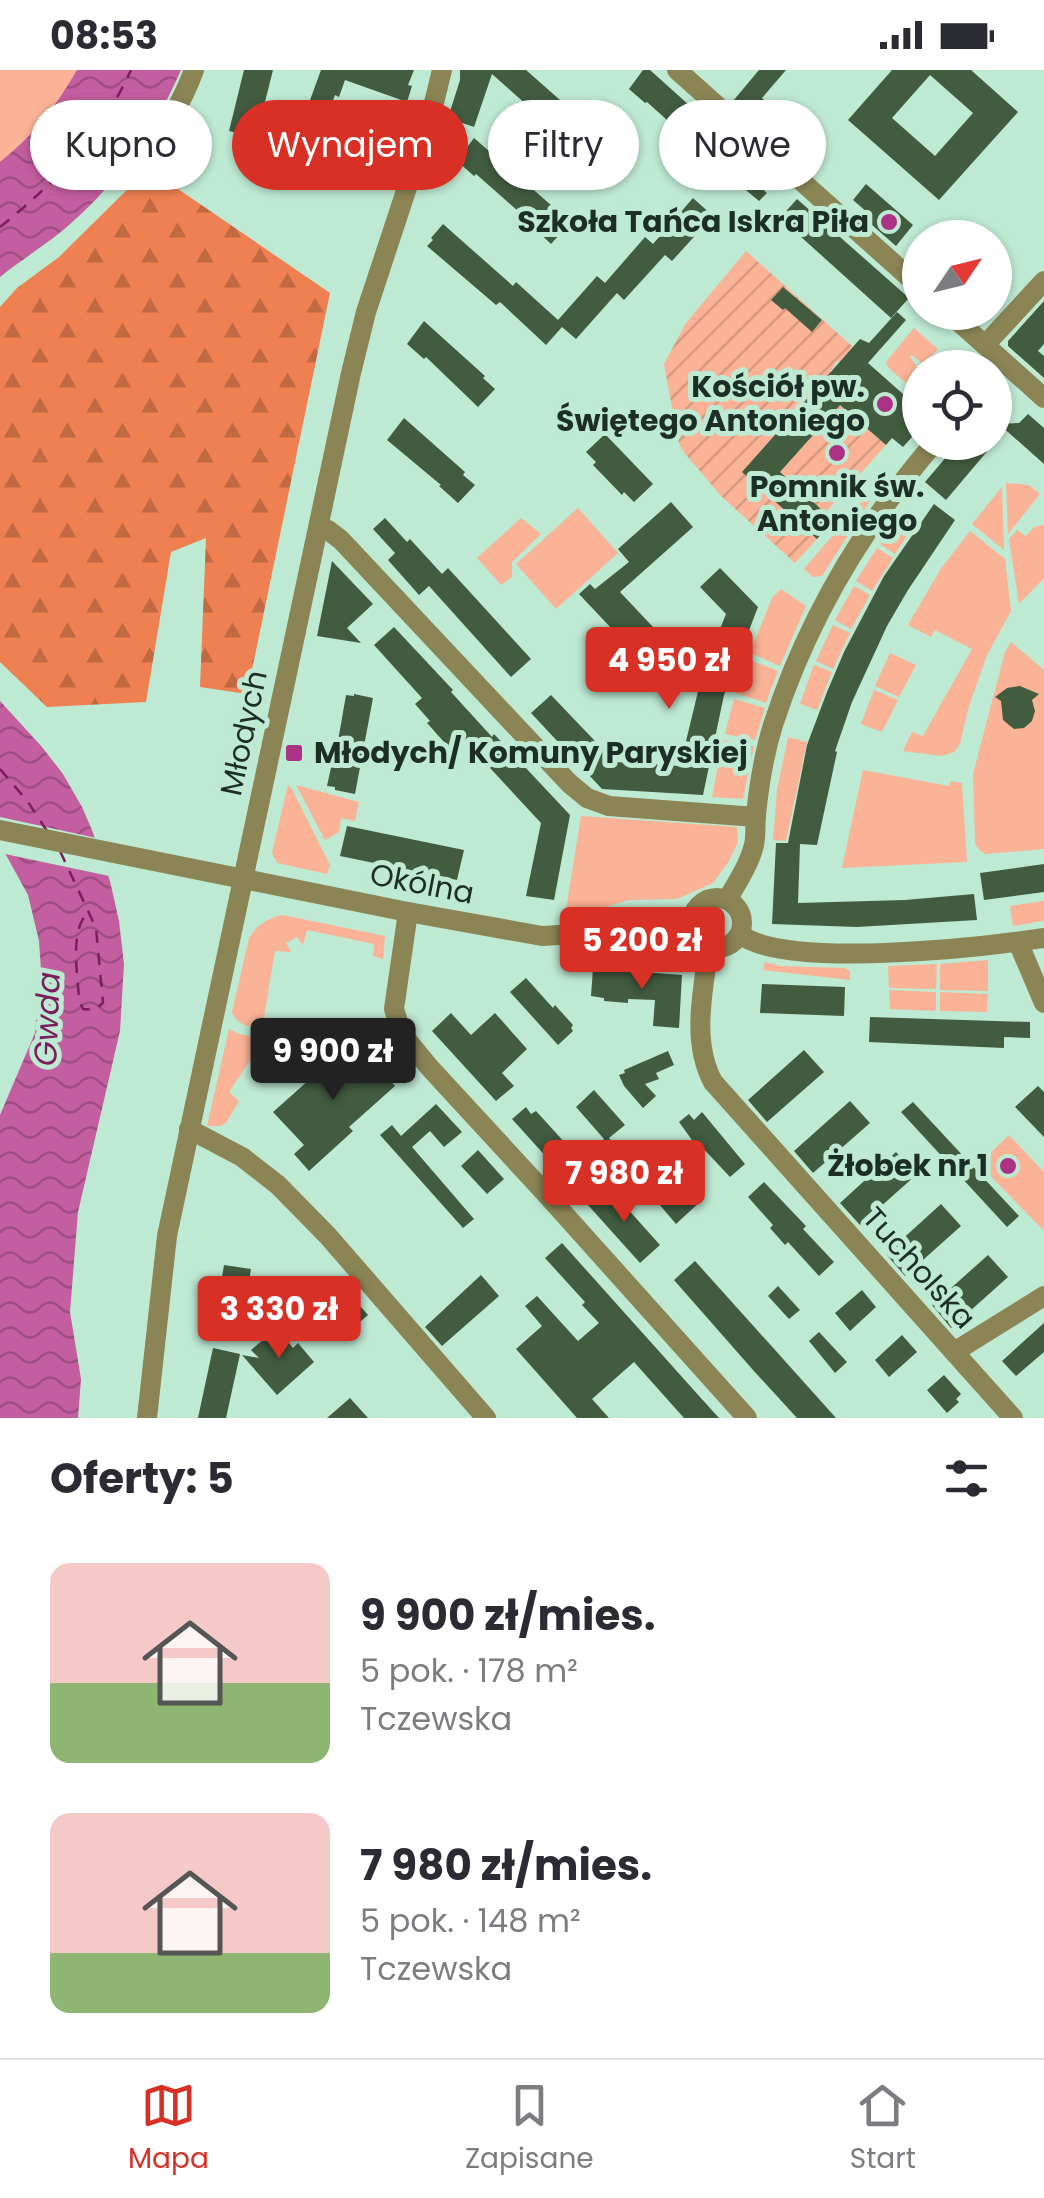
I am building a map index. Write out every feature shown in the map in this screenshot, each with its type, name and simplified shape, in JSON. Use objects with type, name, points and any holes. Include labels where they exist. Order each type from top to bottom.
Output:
[{"type":"street","points":[[182,100],[194,70]]},
{"type":"street","name":"Młodych","points":[[147,1418],[167,1236],[189,1129],[251,880],[366,312],[442,70]]},
{"type":"street","points":[[677,70],[902,271]]},
{"type":"street","points":[[985,345],[1044,281]]},
{"type":"street","points":[[968,330],[988,350]]},
{"type":"street","points":[[1012,376],[1044,398]]},
{"type":"street","points":[[727,900],[754,844],[764,760],[796,663],[816,618],[870,527],[920,460]]},
{"type":"street","points":[[320,528],[342,540],[587,798],[609,806],[756,817]]},
{"type":"street","name":"Okólna","points":[[0,830],[542,936],[576,934],[620,918],[691,921]]},
{"type":"street","points":[[727,900],[742,918],[740,934],[730,944],[709,947],[696,937],[693,913],[703,901],[727,900]]},
{"type":"street","points":[[408,912],[394,1010],[402,1034],[748,1418]]},
{"type":"street","points":[[740,934],[761,945],[805,953],[902,951],[1044,938]]},
{"type":"street","points":[[1018,942],[1044,1003]]},
{"type":"street","name":"Tucholska","points":[[709,947],[700,1033],[704,1066],[712,1082],[1014,1418]]},
{"type":"street","points":[[189,1129],[242,1157],[278,1185],[328,1236],[486,1418]]},
{"type":"street","points":[[954,1352],[1044,1296]]},
{"type":"shaded area","points":[[0,70],[81,70],[62,100],[30,100],[30,138],[0,166]]},
{"type":"shaded area","points":[[746,251],[853,347],[743,472],[817,539],[795,563],[721,496],[682,450],[664,364],[686,323]]},
{"type":"shaded area","points":[[912,330],[938,349],[902,350],[902,380],[886,362]]},
{"type":"shaded area","points":[[840,405],[886,445],[825,513],[780,472]]},
{"type":"shaded area","points":[[1006,483],[1029,485],[1040,494],[1008,534]]},
{"type":"shaded area","points":[[1002,487],[1004,550],[972,524]]},
{"type":"shaded area","points":[[872,498],[822,576],[813,577],[804,569],[863,500]]},
{"type":"shaded area","points":[[578,508],[618,553],[556,609],[516,564]]},
{"type":"shaded area","points":[[902,511],[917,521],[895,554],[880,544]]},
{"type":"shaded area","points":[[521,518],[541,534],[512,562],[512,577],[501,585],[477,558]]},
{"type":"shaded area","points":[[1044,525],[1044,578],[1019,604],[1009,539],[1017,530],[1026,536],[1034,527]]},
{"type":"shaded area","points":[[970,531],[1005,559],[1011,611],[987,655],[960,744],[954,752],[942,756],[903,751],[912,732],[923,736],[972,649],[935,630],[931,637],[908,625],[940,570]]},
{"type":"shaded area","points":[[877,548],[893,558],[872,591],[856,581]]},
{"type":"shaded area","points":[[854,586],[870,595],[851,629],[835,620]]},
{"type":"shaded area","points":[[781,589],[806,606],[780,666],[750,653],[772,598]]},
{"type":"shaded area","points":[[833,625],[850,633],[833,669],[816,661]]},
{"type":"shaded area","points":[[1011,642],[1044,670],[1044,849],[986,854],[975,843],[973,774]]},
{"type":"shaded area","points":[[890,653],[916,665],[899,697],[875,686]]},
{"type":"shaded area","points":[[747,659],[778,671],[766,703],[735,693]]},
{"type":"shaded area","points":[[814,665],[832,672],[817,710],[800,704]]},
{"type":"shaded area","points":[[874,690],[898,700],[882,732],[861,724]]},
{"type":"shaded area","points":[[734,699],[765,708],[755,740],[725,734]]},
{"type":"shaded area","points":[[788,737],[807,742],[786,841],[773,840],[777,790]]},
{"type":"shaded area","points":[[723,740],[754,746],[743,799],[712,797]]},
{"type":"shaded area","points":[[863,770],[949,786],[951,781],[962,783],[967,862],[842,868]]},
{"type":"shaded area","points":[[288,785],[330,865],[327,874],[277,863],[272,853]]},
{"type":"shaded area","points":[[296,785],[359,802],[355,821],[341,818],[339,832],[325,840]]},
{"type":"shaded area","points":[[581,816],[737,827],[738,842],[713,883],[677,899],[629,900],[565,916]]},
{"type":"shaded area","points":[[1044,901],[1044,921],[1013,926],[1010,906]]},
{"type":"shaded area","points":[[283,915],[385,936],[383,959],[373,956],[374,944],[307,930],[303,945],[297,937],[286,943],[291,952],[275,951],[264,1017],[276,1020],[275,1025],[250,1027],[239,1022],[232,1012],[249,938],[263,923]]},
{"type":"shaded area","points":[[988,960],[988,991],[940,990],[940,964]]},
{"type":"shaded area","points":[[765,962],[845,968],[850,971],[850,980],[763,970]]},
{"type":"shaded area","points":[[937,964],[936,989],[889,988],[888,966]]},
{"type":"shaded area","points":[[889,990],[936,992],[936,1011],[890,1009]]},
{"type":"shaded area","points":[[940,992],[988,994],[987,1012],[940,1011]]},
{"type":"shaded area","points":[[229,1029],[266,1039],[272,1045],[271,1053],[259,1047],[229,1092],[239,1101],[226,1123],[207,1126]]},
{"type":"shaded area","points":[[1009,1135],[1044,1172],[1044,1231],[979,1164]]},
{"type":"green space","points":[[127,190],[179,190],[330,293],[247,694],[200,687],[206,538],[171,552],[146,702],[47,707],[0,662],[0,307],[17,288],[59,257]]},
{"type":"water","points":[[77,70],[181,70],[166,100],[58,100]]},
{"type":"water","points":[[30,134],[30,190],[104,190],[62,231],[0,277],[0,162]]},
{"type":"water","name":"Gwda","points":[[0,701],[63,774],[82,807],[110,881],[124,964],[120,1031],[78,1212],[70,1312],[81,1379],[78,1418],[0,1418],[0,1115],[35,1033],[41,970],[28,895],[0,844]]},
{"type":"pier","points":[[0,817],[101,839],[114,877],[0,853]]},
{"type":"building","points":[[244,70],[273,70],[266,100],[237,100]]},
{"type":"building","points":[[321,70],[414,70],[408,100],[345,80],[339,97],[310,100]]},
{"type":"building","points":[[460,70],[526,70],[560,100],[521,100],[492,74],[474,127],[468,125],[468,100],[454,100]]},
{"type":"building","points":[[643,70],[650,70],[683,100],[659,100],[659,113],[629,89]]},
{"type":"building","points":[[759,70],[786,70],[764,100],[734,100]]},
{"type":"building","points":[[892,70],[971,70],[1018,112],[939,200],[848,120]],"holes":[[[930,75],[973,113],[935,156],[892,118]]]},
{"type":"building","points":[[474,138],[488,150],[488,185],[468,171],[468,146]]},
{"type":"building","name":"Szkoła Tańca Iskra Piła","points":[[866,184],[907,220],[902,220],[902,239],[896,246],[864,218],[868,213],[853,200]]},
{"type":"building","points":[[494,190],[534,190],[568,225],[551,244]]},
{"type":"building","points":[[746,190],[764,190],[767,193],[759,201]]},
{"type":"building","points":[[693,198],[713,216],[672,261],[665,255],[624,300],[617,293],[576,339],[562,327],[546,345],[500,302],[496,305],[427,246],[443,224],[558,320],[597,276],[605,283],[645,237],[653,244]]},
{"type":"building","points":[[797,199],[902,292],[902,306],[891,318],[780,218]]},
{"type":"building","points":[[783,287],[822,320],[812,332],[771,300]]},
{"type":"building","points":[[1044,301],[1044,344],[1038,351],[1044,356],[1044,378],[1008,346],[1008,341]]},
{"type":"building","points":[[897,312],[902,316],[902,325],[868,363],[902,393],[902,446],[892,438],[886,445],[840,405],[780,472],[833,520],[817,539],[742,472],[860,339],[869,343]]},
{"type":"building","points":[[424,321],[495,389],[478,407],[407,344]]},
{"type":"building","points":[[1028,414],[1044,428],[1044,464],[1012,436],[1012,423],[1019,423]]},
{"type":"building","points":[[404,418],[475,485],[458,503],[387,440]]},
{"type":"building","points":[[605,434],[653,484],[634,502],[593,465],[596,462],[586,452]]},
{"type":"building","points":[[944,460],[980,460],[946,500],[925,482]]},
{"type":"building","points":[[671,502],[693,527],[620,592],[685,661],[662,682],[579,594],[590,584],[595,589],[629,562],[618,549]]},
{"type":"building","points":[[934,504],[955,520],[887,626],[852,702],[835,751],[817,845],[800,844],[798,903],[974,894],[977,920],[857,927],[772,924],[776,843],[788,843],[807,745],[827,692],[884,576]]},
{"type":"building","points":[[385,518],[442,574],[448,568],[531,659],[511,677],[429,586],[419,595],[388,560],[395,553],[373,529]]},
{"type":"building","points":[[332,561],[373,604],[347,628],[361,643],[317,636]]},
{"type":"building","points":[[720,568],[758,607],[724,695],[703,795],[602,789],[531,713],[551,695],[615,762],[680,766],[703,671],[726,614],[700,587]]},
{"type":"building","points":[[394,627],[492,737],[494,734],[570,815],[554,900],[526,896],[541,823],[465,741],[453,752],[427,723],[430,721],[415,704],[422,698],[374,645]]},
{"type":"building","points":[[1020,686],[1039,694],[1032,700],[1032,721],[1024,728],[1014,729],[1003,720],[1001,701],[995,697],[1007,688]]},
{"type":"building","points":[[346,695],[373,698],[355,794],[327,786]]},
{"type":"building","points":[[347,826],[464,850],[457,880],[340,856]]},
{"type":"building","points":[[1044,864],[1044,892],[984,900],[980,873]]},
{"type":"building","points":[[593,968],[682,975],[679,1028],[653,1026],[655,1000],[628,999],[628,1003],[591,996]]},
{"type":"building","points":[[526,978],[573,1025],[573,1031],[558,1045],[510,992]]},
{"type":"building","points":[[762,984],[845,987],[844,1016],[760,1013]]},
{"type":"building","points":[[451,1013],[471,1035],[495,1013],[527,1049],[502,1073],[514,1086],[496,1101],[432,1031]]},
{"type":"building","points":[[870,1017],[1030,1022],[1030,1038],[1004,1037],[1004,1048],[869,1042]]},
{"type":"building","points":[[354,1040],[395,1086],[349,1127],[353,1131],[309,1171],[294,1154],[304,1145],[273,1112]]},
{"type":"building","points":[[804,1050],[824,1072],[767,1122],[748,1100]]},
{"type":"building","points":[[668,1051],[674,1065],[656,1073],[659,1079],[645,1084],[656,1096],[643,1108],[619,1075]]},
{"type":"building","points":[[1038,1086],[1044,1092],[1044,1137],[1015,1107]]},
{"type":"building","points":[[594,1090],[625,1125],[609,1138],[632,1165],[616,1179],[591,1150],[604,1139],[576,1107]]},
{"type":"building","points":[[850,1101],[870,1123],[813,1173],[794,1151]]},
{"type":"building","points":[[913,1102],[1019,1216],[1007,1227],[901,1112]]},
{"type":"building","points":[[436,1104],[462,1132],[444,1147],[430,1131],[412,1147],[474,1219],[463,1228],[380,1135],[392,1125],[401,1136]]},
{"type":"building","points":[[526,1107],[531,1114],[536,1111],[577,1156],[559,1171],[512,1119]]},
{"type":"building","points":[[702,1112],[745,1164],[730,1177],[700,1145],[697,1147],[679,1122],[689,1114],[694,1120]]},
{"type":"building","points":[[478,1150],[504,1179],[487,1194],[461,1166]]},
{"type":"building","points":[[896,1152],[916,1175],[860,1225],[840,1203]]},
{"type":"building","points":[[685,1181],[702,1200],[676,1224],[659,1204]]},
{"type":"building","points":[[764,1182],[834,1262],[819,1276],[788,1242],[785,1245],[748,1197]]},
{"type":"building","points":[[608,1187],[660,1245],[640,1263],[588,1205]]},
{"type":"building","points":[[941,1204],[961,1226],[905,1276],[886,1254]]},
{"type":"building","points":[[562,1243],[719,1418],[684,1418],[634,1362],[592,1399],[609,1418],[577,1418],[516,1349],[542,1326],[525,1306],[537,1296],[578,1341],[599,1323],[545,1258]]},
{"type":"building","points":[[988,1255],[1008,1277],[951,1328],[932,1305]]},
{"type":"building","points":[[695,1261],[836,1418],[797,1418],[753,1370],[674,1280]]},
{"type":"building","points":[[224,1265],[251,1269],[247,1294],[220,1289]]},
{"type":"building","points":[[481,1275],[499,1296],[442,1346],[425,1327]]},
{"type":"building","points":[[335,1278],[368,1315],[347,1333],[315,1296]]},
{"type":"building","points":[[778,1286],[800,1310],[789,1319],[768,1296]]},
{"type":"building","points":[[862,1290],[876,1307],[850,1331],[835,1313]]},
{"type":"building","points":[[1044,1323],[1044,1352],[1016,1376],[1002,1361]]},
{"type":"building","points":[[277,1328],[293,1348],[298,1343],[314,1362],[277,1395],[242,1355],[259,1358],[251,1350]]},
{"type":"building","points":[[819,1332],[847,1362],[835,1373],[809,1341]]},
{"type":"building","points":[[902,1335],[917,1352],[889,1377],[875,1360]]},
{"type":"building","points":[[213,1348],[240,1354],[226,1418],[198,1418]]},
{"type":"building","points":[[944,1375],[961,1394],[956,1399],[959,1402],[947,1413],[927,1390]]},
{"type":"building","points":[[350,1398],[368,1418],[327,1418]]},
{"type":"ferry route","points":[[0,227],[75,156],[106,115],[131,70]]},
{"type":"ferry route","points":[[0,769],[47,831]]},
{"type":"ferry route","points":[[60,851],[96,928],[103,1003],[94,1010],[83,1009],[79,1000],[76,966],[78,931],[88,912]]},
{"type":"place","name":"Szkoła Tańca Iskra Piła","points":[[889,222]]},
{"type":"place","name":"Kościół pw. Świętego Antoniego","points":[[885,404]]},
{"type":"place","name":"Pomnik św. Antoniego","points":[[837,453]]},
{"type":"place","name":"Młodych/ Komuny Paryskiej","points":[[294,753]]},
{"type":"place","name":"Żłobek nr 1","points":[[1008,1166]]}]
